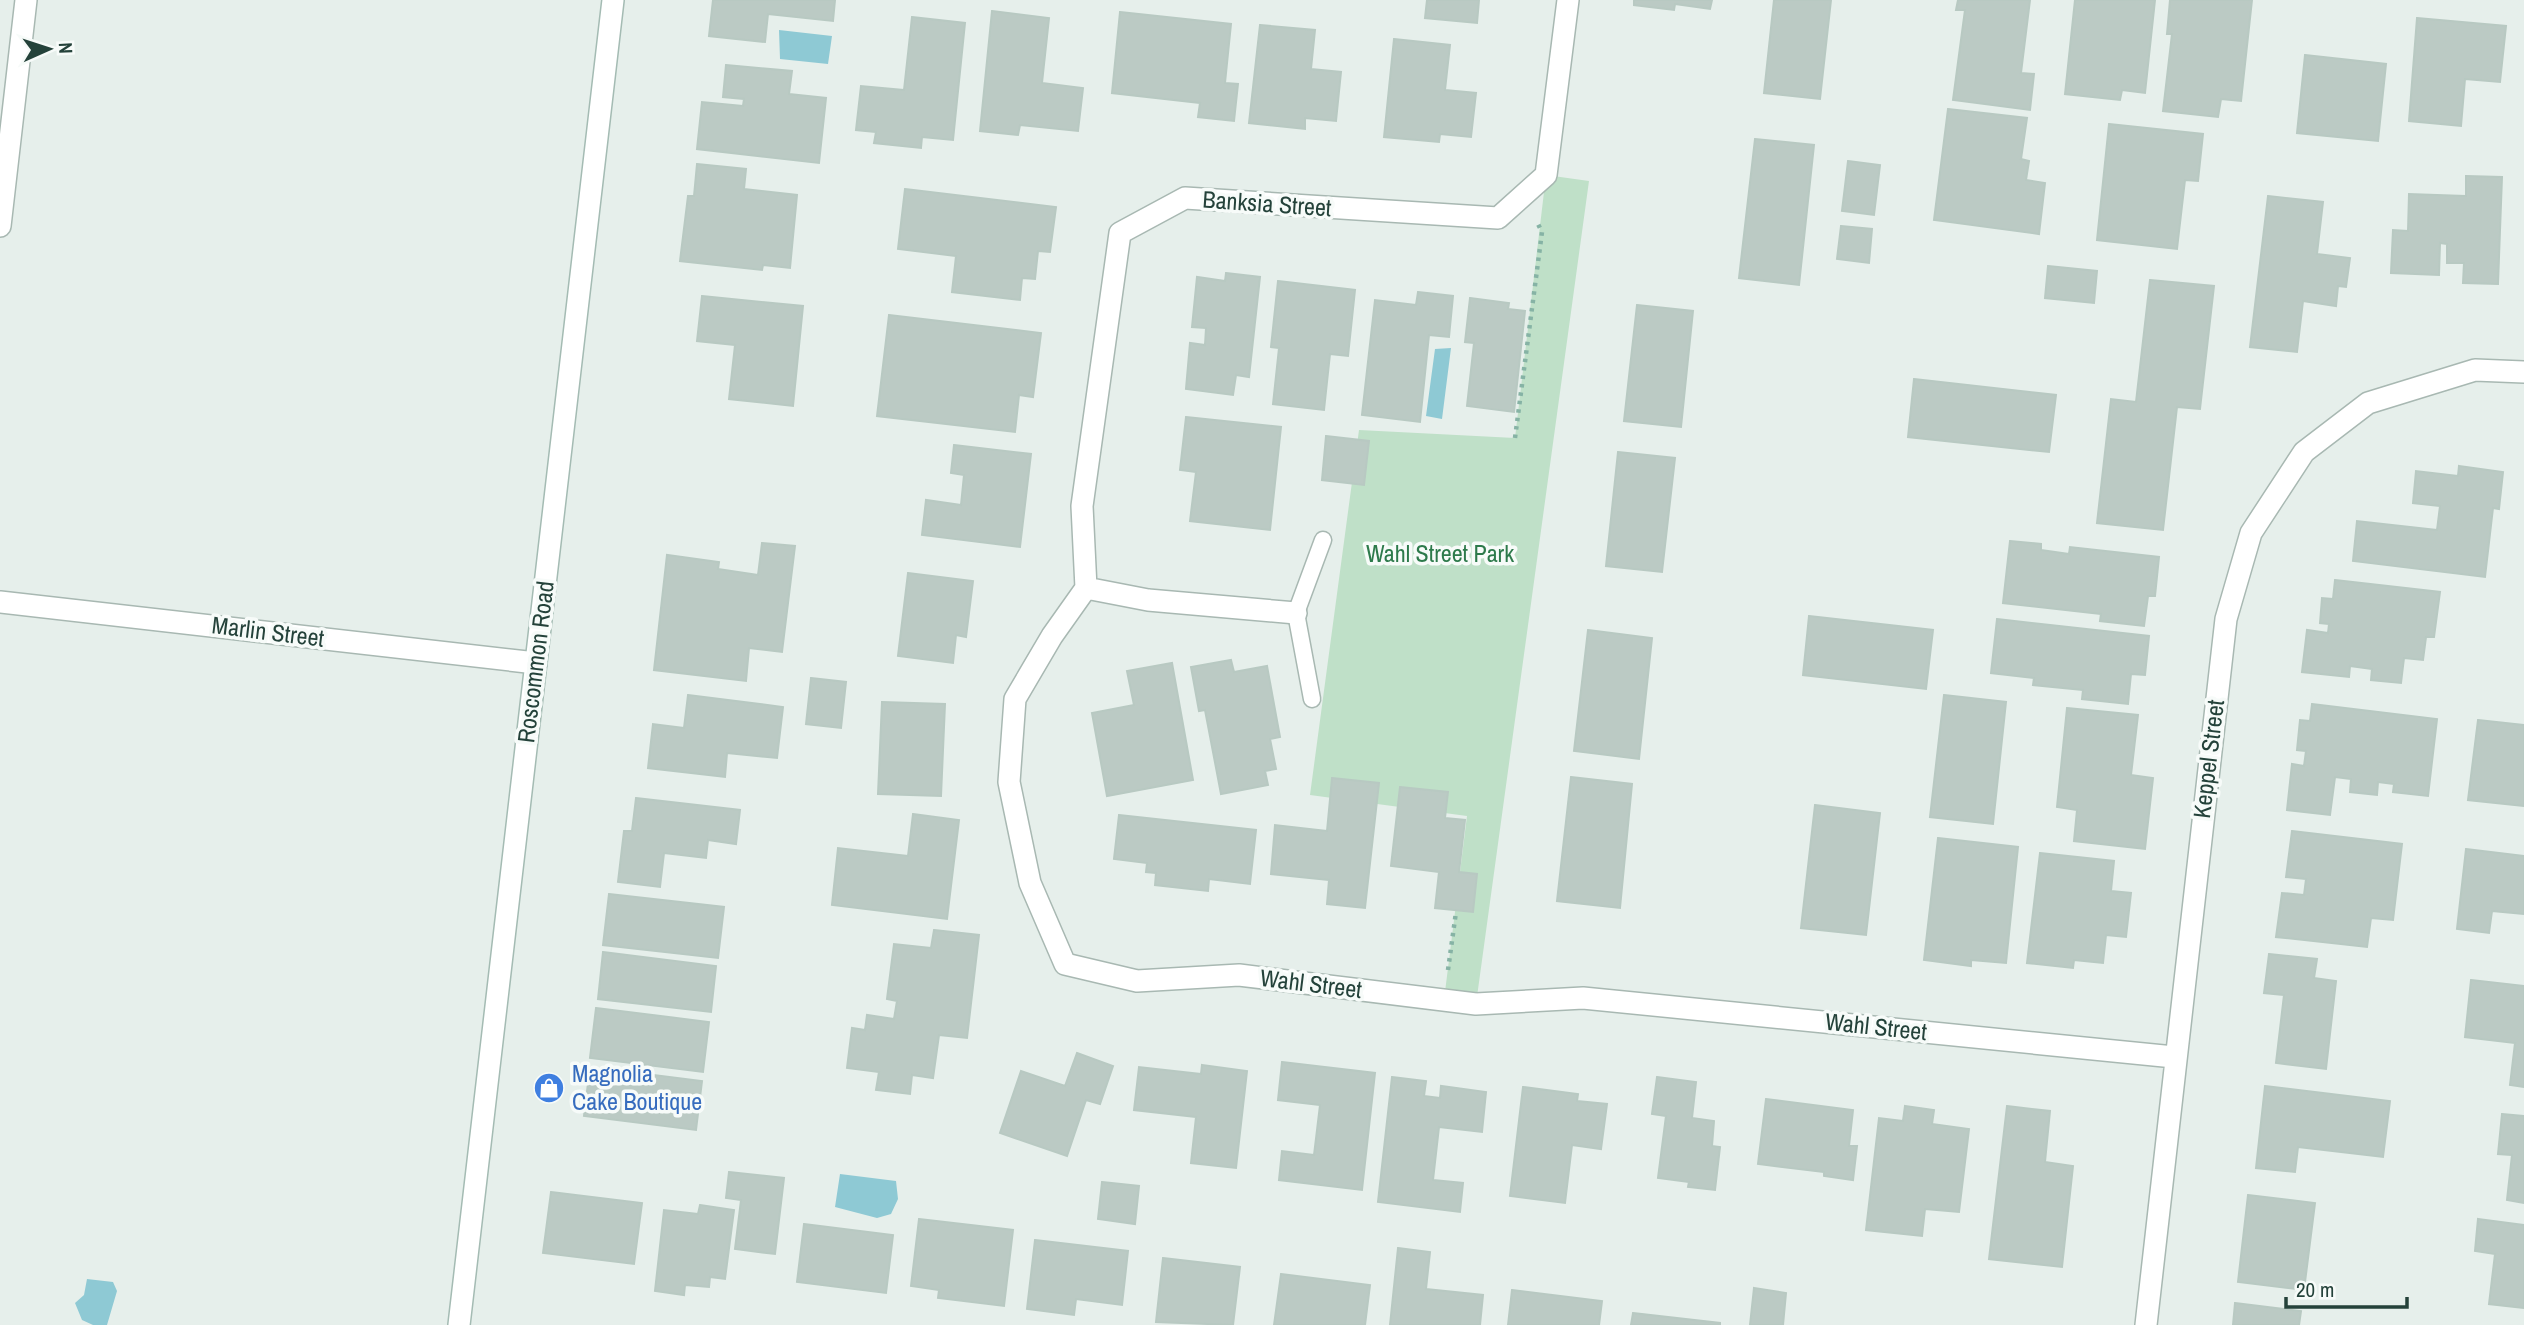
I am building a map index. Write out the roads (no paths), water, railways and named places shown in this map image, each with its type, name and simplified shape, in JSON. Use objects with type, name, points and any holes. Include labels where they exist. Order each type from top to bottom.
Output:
[{"type":"street","points":[[0,226],[26,0]]},
{"type":"street","name":"Roscommon Road","points":[[459,1325],[612,0]]},
{"type":"street","name":"Banksia Street","points":[[1086,588],[1082,506],[1120,233],[1185,198],[1498,218],[1546,175],[1568,0]]},
{"type":"street","name":"Keppel Street","points":[[2146,1325],[2174,1058],[2226,618],[2251,533],[2304,452],[2368,403],[2475,370],[2524,372]]},
{"type":"street","points":[[1086,588],[1148,600],[1296,613]]},
{"type":"street","name":"Wahl Street","points":[[1086,588],[1052,636],[1016,699],[1009,782],[1030,883],[1065,964],[1138,981],[1239,975],[1476,1004],[1583,998],[2174,1058]]},
{"type":"street","name":"Marlin Street","points":[[0,601],[536,663]]},
{"type":"lane","points":[[1312,699],[1296,613],[1323,540]]},
{"type":"water","points":[[779,30],[832,36],[828,64],[780,59]]},
{"type":"water","points":[[1451,348],[1442,419],[1426,416],[1435,349]]},
{"type":"water","points":[[840,1174],[896,1181],[898,1199],[891,1214],[877,1218],[835,1207]]},
{"type":"water","points":[[87,1279],[113,1282],[117,1291],[107,1325],[93,1325],[82,1320],[75,1303],[84,1295]]},
{"type":"place","name":"Magnolia Cake Boutique","points":[[549,1088]]},
{"type":"park label","name":"Wahl Street Park","points":[[1440,554]]}]
